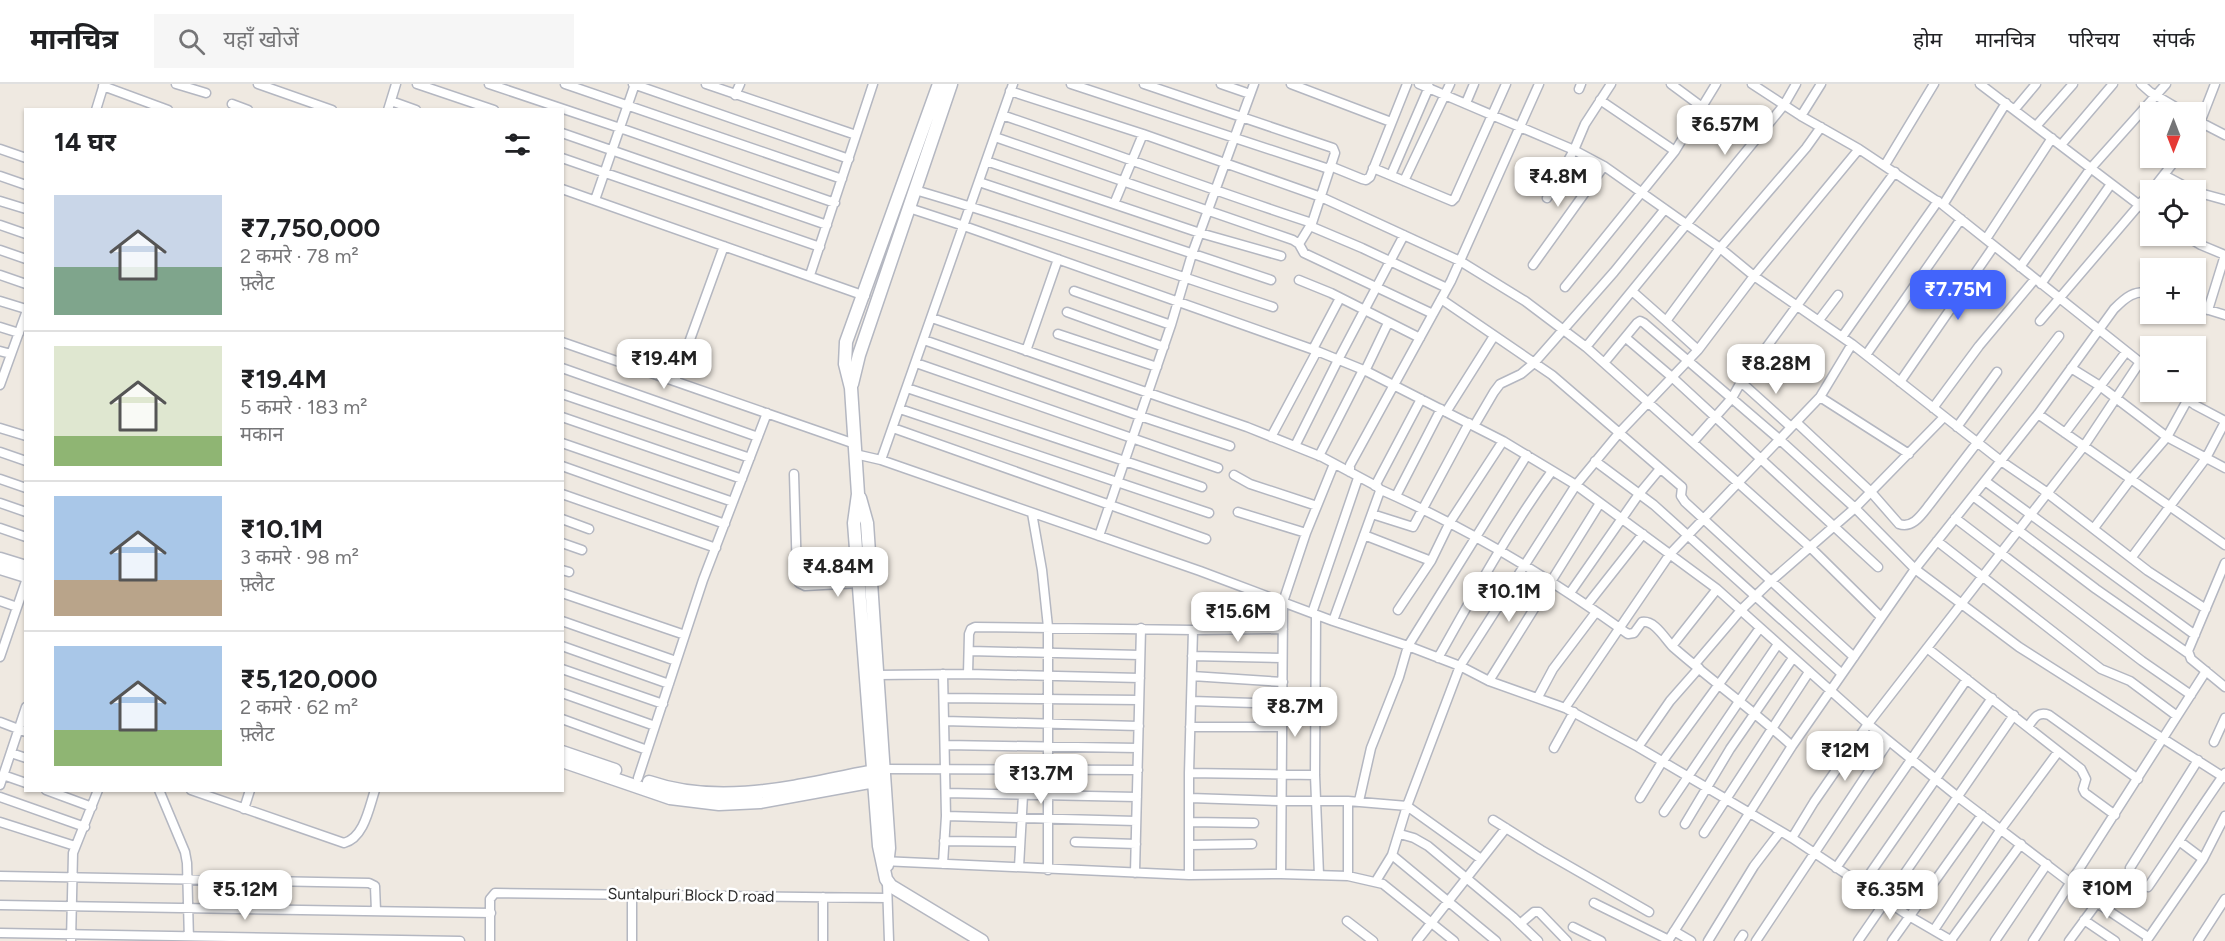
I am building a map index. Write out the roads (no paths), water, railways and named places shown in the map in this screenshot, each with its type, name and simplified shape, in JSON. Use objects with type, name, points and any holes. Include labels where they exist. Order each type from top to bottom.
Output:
[{"type":"street","points":[[176,84],[206,93]]},
{"type":"street","points":[[258,84],[326,108]]},
{"type":"street","points":[[396,84],[389,105],[405,108]]},
{"type":"street","points":[[417,84],[488,108]]},
{"type":"street","points":[[489,84],[560,108]]},
{"type":"street","points":[[565,84],[842,179]]},
{"type":"street","points":[[595,200],[634,84],[849,159]]},
{"type":"street","points":[[706,84],[856,135]]},
{"type":"street","points":[[735,95],[740,84]]},
{"type":"street","points":[[810,275],[873,84]]},
{"type":"street","points":[[889,941],[885,861],[889,848],[859,583],[855,523],[858,494],[850,388],[845,364],[846,342],[865,296],[939,84]]},
{"type":"street","points":[[850,388],[859,355],[951,84]]},
{"type":"street","points":[[1071,84],[1366,180],[1370,177],[1407,84]]},
{"type":"street","points":[[1144,84],[1333,148],[1335,153],[1321,197],[1311,225],[1299,244]]},
{"type":"street","points":[[1221,84],[1250,94]]},
{"type":"street","points":[[1099,536],[1172,325],[1192,254],[1254,84]]},
{"type":"street","points":[[1291,84],[1392,123]]},
{"type":"street","points":[[1419,84],[1574,150],[1604,166],[1720,248],[1754,276],[1852,344],[2001,461],[2206,609]]},
{"type":"street","points":[[1404,181],[1450,84]]},
{"type":"street","points":[[1466,103],[1474,84]]},
{"type":"street","points":[[1373,168],[1452,201],[1506,84]]},
{"type":"street","points":[[1350,472],[1350,465],[1395,386],[1460,261],[1539,84]]},
{"type":"street","points":[[1547,198],[1574,150],[1584,124],[1611,84]]},
{"type":"street","points":[[1671,84],[1702,107]]},
{"type":"street","points":[[1565,287],[1675,151],[1716,84]]},
{"type":"street","points":[[1586,347],[1784,105],[1796,84]]},
{"type":"street","points":[[1801,116],[1821,84]]},
{"type":"street","points":[[1885,165],[1934,84]]},
{"type":"street","points":[[1980,84],[2139,206],[2040,321]]},
{"type":"street","points":[[2015,109],[2036,84]]},
{"type":"street","points":[[2037,126],[2073,84]]},
{"type":"street","points":[[2061,145],[2113,84]]},
{"type":"street","points":[[2141,84],[2167,102]]},
{"type":"street","points":[[2020,267],[2091,168],[2166,84]]},
{"type":"street","points":[[2206,103],[2215,84]]},
{"type":"street","points":[[97,108],[104,85],[163,108]]},
{"type":"street","points":[[1758,86],[1801,116],[1859,148],[1940,203],[2098,331],[2140,362],[2084,446],[1868,724],[1792,838]]},
{"type":"street","points":[[1391,175],[1429,87]]},
{"type":"street","points":[[881,460],[1011,88],[1321,197],[1460,261],[1525,301],[1586,347],[1811,548],[1881,617]]},
{"type":"street","points":[[1600,100],[1675,151]]},
{"type":"street","points":[[1842,337],[1940,203],[2006,103]]},
{"type":"street","points":[[232,104],[243,108]]},
{"type":"street","points":[[564,109],[835,203]]},
{"type":"street","points":[[1002,115],[1134,160],[1311,225],[1446,288]]},
{"type":"street","points":[[2206,125],[2225,135]]},
{"type":"street","points":[[1666,321],[1720,248],[1806,148],[1821,127]]},
{"type":"street","points":[[564,133],[827,225]]},
{"type":"street","points":[[1114,204],[1143,135]]},
{"type":"street","points":[[994,137],[1293,240],[1299,244],[1304,253],[1433,314]]},
{"type":"street","points":[[1986,239],[2052,138]]},
{"type":"street","points":[[1376,881],[1392,855],[1407,806],[1460,666],[1576,485],[1619,433],[1698,350],[1754,276],[1859,148]]},
{"type":"street","points":[[0,149],[24,157]]},
{"type":"street","points":[[564,159],[820,247]]},
{"type":"street","points":[[986,161],[1200,233],[1281,256]]},
{"type":"street","points":[[1533,265],[1604,166]]},
{"type":"street","points":[[2160,180],[2169,168]]},
{"type":"street","points":[[1693,442],[1732,398],[1741,382],[1895,172]]},
{"type":"street","points":[[2164,175],[2173,180]]},
{"type":"street","points":[[0,176],[24,184]]},
{"type":"street","points":[[979,182],[1271,280]]},
{"type":"street","points":[[1933,408],[1979,346],[2038,282],[2111,184]]},
{"type":"street","points":[[564,190],[865,296]]},
{"type":"street","points":[[915,190],[1105,249],[1274,307]]},
{"type":"street","points":[[2206,194],[2225,200]]},
{"type":"street","points":[[0,201],[24,208]]},
{"type":"street","points":[[909,208],[1315,350],[1444,410],[1527,455],[1576,485],[1717,589],[1830,691],[1912,760],[2147,939],[2203,859],[2225,816]]},
{"type":"street","points":[[1372,514],[1413,527],[1471,425],[1500,384],[1521,374],[1534,363],[1614,272],[1665,209]]},
{"type":"street","points":[[1866,355],[1961,219]]},
{"type":"street","points":[[0,225],[24,233]]},
{"type":"street","points":[[1295,446],[1404,235]]},
{"type":"street","points":[[675,381],[724,246]]},
{"type":"street","points":[[1900,382],[1994,246]]},
{"type":"street","points":[[2203,246],[2225,255],[2208,310],[2225,315]]},
{"type":"street","points":[[0,250],[24,258]]},
{"type":"street","points":[[1026,351],[1058,259]]},
{"type":"street","points":[[0,275],[24,283]]},
{"type":"street","points":[[1299,280],[1420,338]]},
{"type":"street","points":[[1074,291],[1172,325]]},
{"type":"street","points":[[1632,291],[1698,350]]},
{"type":"street","points":[[1594,903],[1668,941],[1792,746],[1915,569],[2038,414],[2114,309],[2130,294],[2140,292]]},
{"type":"street","points":[[1819,320],[1838,295]]},
{"type":"street","points":[[1271,437],[1340,298]]},
{"type":"street","points":[[1441,299],[1552,375],[1659,470],[1682,487],[1683,499],[1854,657]]},
{"type":"street","points":[[0,301],[24,310]]},
{"type":"street","points":[[1067,312],[1164,347]]},
{"type":"street","points":[[1,379],[24,317]]},
{"type":"street","points":[[932,318],[1319,456],[1477,537],[1551,580],[1632,634],[1642,622],[1647,621],[1652,624],[1672,646],[1717,686],[1772,727],[1792,746]]},
{"type":"street","points":[[1604,363],[1640,321],[1644,323],[1779,439],[1855,508],[1915,569],[2019,647],[2224,775],[2204,801],[2148,887]]},
{"type":"street","points":[[1319,456],[1389,323]]},
{"type":"street","points":[[0,327],[19,333]]},
{"type":"street","points":[[1058,334],[1157,367]]},
{"type":"street","points":[[1396,496],[1444,410],[1494,336]]},
{"type":"street","points":[[1741,382],[1871,492],[1899,524],[1905,526],[1912,524],[1930,504],[2059,336]]},
{"type":"street","points":[[1626,338],[1715,416],[1878,567]]},
{"type":"street","points":[[924,340],[1230,446]]},
{"type":"street","points":[[564,343],[767,413],[881,460],[1408,646],[1460,666],[1489,681],[1565,708],[1638,747],[1792,838],[1938,935],[1951,941],[2021,844]]},
{"type":"street","points":[[1565,708],[1670,554],[1820,397],[1852,344]]},
{"type":"street","points":[[0,351],[11,354]]},
{"type":"street","points":[[2065,433],[2126,352]]},
{"type":"street","points":[[916,363],[1218,468]]},
{"type":"street","points":[[2071,368],[2100,386],[2167,437],[2225,468]]},
{"type":"street","points":[[564,369],[758,437]]},
{"type":"street","points":[[1957,427],[1997,372]]},
{"type":"street","points":[[907,388],[1202,487]]},
{"type":"street","points":[[564,395],[750,458]]},
{"type":"street","points":[[1820,397],[1909,454]]},
{"type":"street","points":[[1333,621],[1372,514],[1377,487],[1421,399]]},
{"type":"street","points":[[2094,528],[2131,479],[2167,437],[2186,402]]},
{"type":"street","points":[[2132,557],[2206,458],[2225,421],[2193,402]]},
{"type":"street","points":[[900,409],[1209,513]]},
{"type":"street","points":[[638,778],[685,635],[767,413]]},
{"type":"street","points":[[2038,414],[2225,545]]},
{"type":"street","points":[[1638,747],[1670,701],[1741,610],[1855,508],[1944,417]]},
{"type":"street","points":[[564,418],[742,479]]},
{"type":"street","points":[[0,428],[24,435]]},
{"type":"street","points":[[892,428],[1206,539]]},
{"type":"street","points":[[1398,610],[1431,561],[1450,522],[1503,441]]},
{"type":"street","points":[[564,443],[733,502]]},
{"type":"street","points":[[0,452],[24,460]]},
{"type":"street","points":[[1359,801],[1371,748],[1399,677],[1408,646],[1527,455]]},
{"type":"street","points":[[1595,461],[1639,494],[1688,536],[1842,674]]},
{"type":"street","points":[[1281,874],[1283,602],[1306,533],[1334,464]]},
{"type":"street","points":[[564,467],[725,524]]},
{"type":"street","points":[[1570,593],[1639,494],[1659,470]]},
{"type":"street","points":[[1438,658],[1499,550],[1552,471]]},
{"type":"street","points":[[794,474],[799,583],[805,586],[859,583]]},
{"type":"street","points":[[1234,475],[1250,484],[1317,506]]},
{"type":"street","points":[[1319,875],[1315,775],[1314,614],[1358,478]]},
{"type":"street","points":[[0,479],[24,487]]},
{"type":"street","points":[[1985,481],[2195,634]]},
{"type":"street","points":[[858,494],[867,523],[877,675],[879,775]]},
{"type":"street","points":[[564,495],[716,548]]},
{"type":"street","points":[[1973,496],[2096,589],[2188,654],[2225,687]]},
{"type":"street","points":[[0,503],[24,511]]},
{"type":"street","points":[[1489,681],[1600,503]]},
{"type":"street","points":[[1238,512],[1306,533]]},
{"type":"street","points":[[1032,513],[1042,570],[1048,627],[1048,870]]},
{"type":"street","points":[[1955,518],[2142,661],[2191,695]]},
{"type":"street","points":[[564,520],[589,529]]},
{"type":"street","points":[[0,528],[24,536]]},
{"type":"street","points":[[1587,605],[1642,534]]},
{"type":"street","points":[[1364,535],[1431,561]]},
{"type":"street","points":[[1937,541],[2101,669],[2130,681],[2177,716]]},
{"type":"street","points":[[564,544],[582,550]]},
{"type":"street","points":[[0,559],[24,566]]},
{"type":"street","points":[[2188,654],[2206,609],[2221,582],[2225,564]]},
{"type":"street","points":[[0,568],[24,575]]},
{"type":"street","points":[[1,653],[24,587]]},
{"type":"street","points":[[1672,646],[1717,589]]},
{"type":"street","points":[[564,594],[685,635]]},
{"type":"street","points":[[0,601],[17,607]]},
{"type":"street","points":[[1538,697],[1553,669],[1596,612]]},
{"type":"street","points":[[564,622],[676,661]]},
{"type":"street","points":[[0,624],[9,628]]},
{"type":"street","points":[[968,674],[969,634],[975,627],[1283,629]]},
{"type":"street","points":[[1135,873],[1141,628]]},
{"type":"street","points":[[1641,798],[1662,762],[1760,628]]},
{"type":"street","points":[[1189,875],[1193,630]]},
{"type":"street","points":[[1664,812],[1778,644]]},
{"type":"street","points":[[564,647],[669,684]]},
{"type":"street","points":[[1927,648],[2014,715],[2085,774],[2083,789],[2085,793],[2115,816]]},
{"type":"street","points":[[970,651],[1140,655]]},
{"type":"street","points":[[1192,656],[1282,658]]},
{"type":"street","points":[[1685,824],[1754,713],[1793,658]]},
{"type":"street","points":[[564,670],[663,704]]},
{"type":"street","points":[[2033,941],[2206,671]]},
{"type":"street","points":[[1704,833],[1724,799],[1809,672]]},
{"type":"street","points":[[942,864],[946,816],[944,674]]},
{"type":"street","points":[[877,675],[968,674],[1140,678]]},
{"type":"street","points":[[1192,676],[1282,682]]},
{"type":"street","points":[[1836,868],[1967,679]]},
{"type":"street","points":[[564,694],[655,726]]},
{"type":"street","points":[[945,698],[1139,700]]},
{"type":"street","points":[[1862,885],[1992,698]]},
{"type":"street","points":[[1191,701],[1254,703]]},
{"type":"street","points":[[1554,748],[1574,712]]},
{"type":"street","points":[[2028,727],[2038,715],[2043,713],[2049,715],[2138,779]]},
{"type":"street","points":[[1858,941],[2014,715]]},
{"type":"street","points":[[2214,742],[2225,718]]},
{"type":"street","points":[[564,720],[647,750]]},
{"type":"street","points":[[944,721],[1138,726]]},
{"type":"street","points":[[0,723],[22,730],[0,785]]},
{"type":"street","points":[[1190,727],[1282,727]]},
{"type":"street","points":[[1756,941],[1889,741]]},
{"type":"street","points":[[945,745],[1138,748]]},
{"type":"street","points":[[1938,935],[2001,829],[2058,752]]},
{"type":"street","points":[[11,753],[24,757]]},
{"type":"street","points":[[564,753],[659,786],[692,793],[739,795],[879,775],[945,769],[1138,770]]},
{"type":"street","points":[[2130,868],[2198,760]]},
{"type":"street","points":[[564,762],[670,798],[719,804],[760,802],[879,775]]},
{"type":"street","points":[[1189,773],[1315,775]]},
{"type":"street","points":[[3,775],[24,782]]},
{"type":"street","points":[[51,792],[92,807]]},
{"type":"street","points":[[71,938],[75,846],[85,827],[97,792]]},
{"type":"street","points":[[160,792],[185,852],[189,939]]},
{"type":"street","points":[[197,792],[336,842],[345,843],[352,841],[360,831],[374,792]]},
{"type":"street","points":[[244,809],[249,792]]},
{"type":"street","points":[[945,793],[1137,797]]},
{"type":"street","points":[[1019,867],[1023,795]]},
{"type":"street","points":[[0,797],[85,827]]},
{"type":"street","points":[[1190,798],[1359,801],[1407,806],[1481,859]]},
{"type":"street","points":[[1348,801],[1348,876]]},
{"type":"street","points":[[1892,941],[1982,815]]},
{"type":"street","points":[[946,816],[1136,821]]},
{"type":"street","points":[[1493,820],[1650,912]]},
{"type":"street","points":[[0,822],[75,846]]},
{"type":"street","points":[[1190,822],[1254,823]]},
{"type":"street","points":[[1417,941],[1506,828]]},
{"type":"street","points":[[1708,941],[1754,866],[1780,832]]},
{"type":"street","points":[[1400,834],[1414,838],[1428,846],[1538,941]]},
{"type":"street","points":[[944,841],[1019,842]]},
{"type":"street","points":[[2180,841],[2203,859]]},
{"type":"street","points":[[1076,842],[1136,844]]},
{"type":"street","points":[[1190,844],[1252,844]]},
{"type":"street","points":[[1392,855],[1496,941]]},
{"type":"street","points":[[885,861],[1189,875],[1348,876],[1383,884],[1454,941]]},
{"type":"street","points":[[1995,941],[2047,864]]},
{"type":"street","points":[[0,876],[369,883],[375,886],[376,911]]},
{"type":"street","points":[[886,881],[982,941]]},
{"type":"street","name":"Suntalpuri Block D road","points":[[491,914],[490,899],[495,893],[887,898]]},
{"type":"street","points":[[632,894],[632,941]]},
{"type":"street","points":[[823,941],[824,897]]},
{"type":"street","points":[[2198,941],[2225,899]]},
{"type":"street","points":[[2072,940],[2097,903]]},
{"type":"street","points":[[0,905],[491,914],[490,941]]},
{"type":"street","points":[[1520,924],[1534,912],[1539,912],[1567,941]]},
{"type":"street","points":[[2084,920],[2115,941]]},
{"type":"street","points":[[1347,921],[1373,941]]},
{"type":"street","points":[[1573,927],[1601,941]]},
{"type":"street","points":[[1674,931],[1691,941]]},
{"type":"street","points":[[0,933],[71,938],[460,941]]}]
